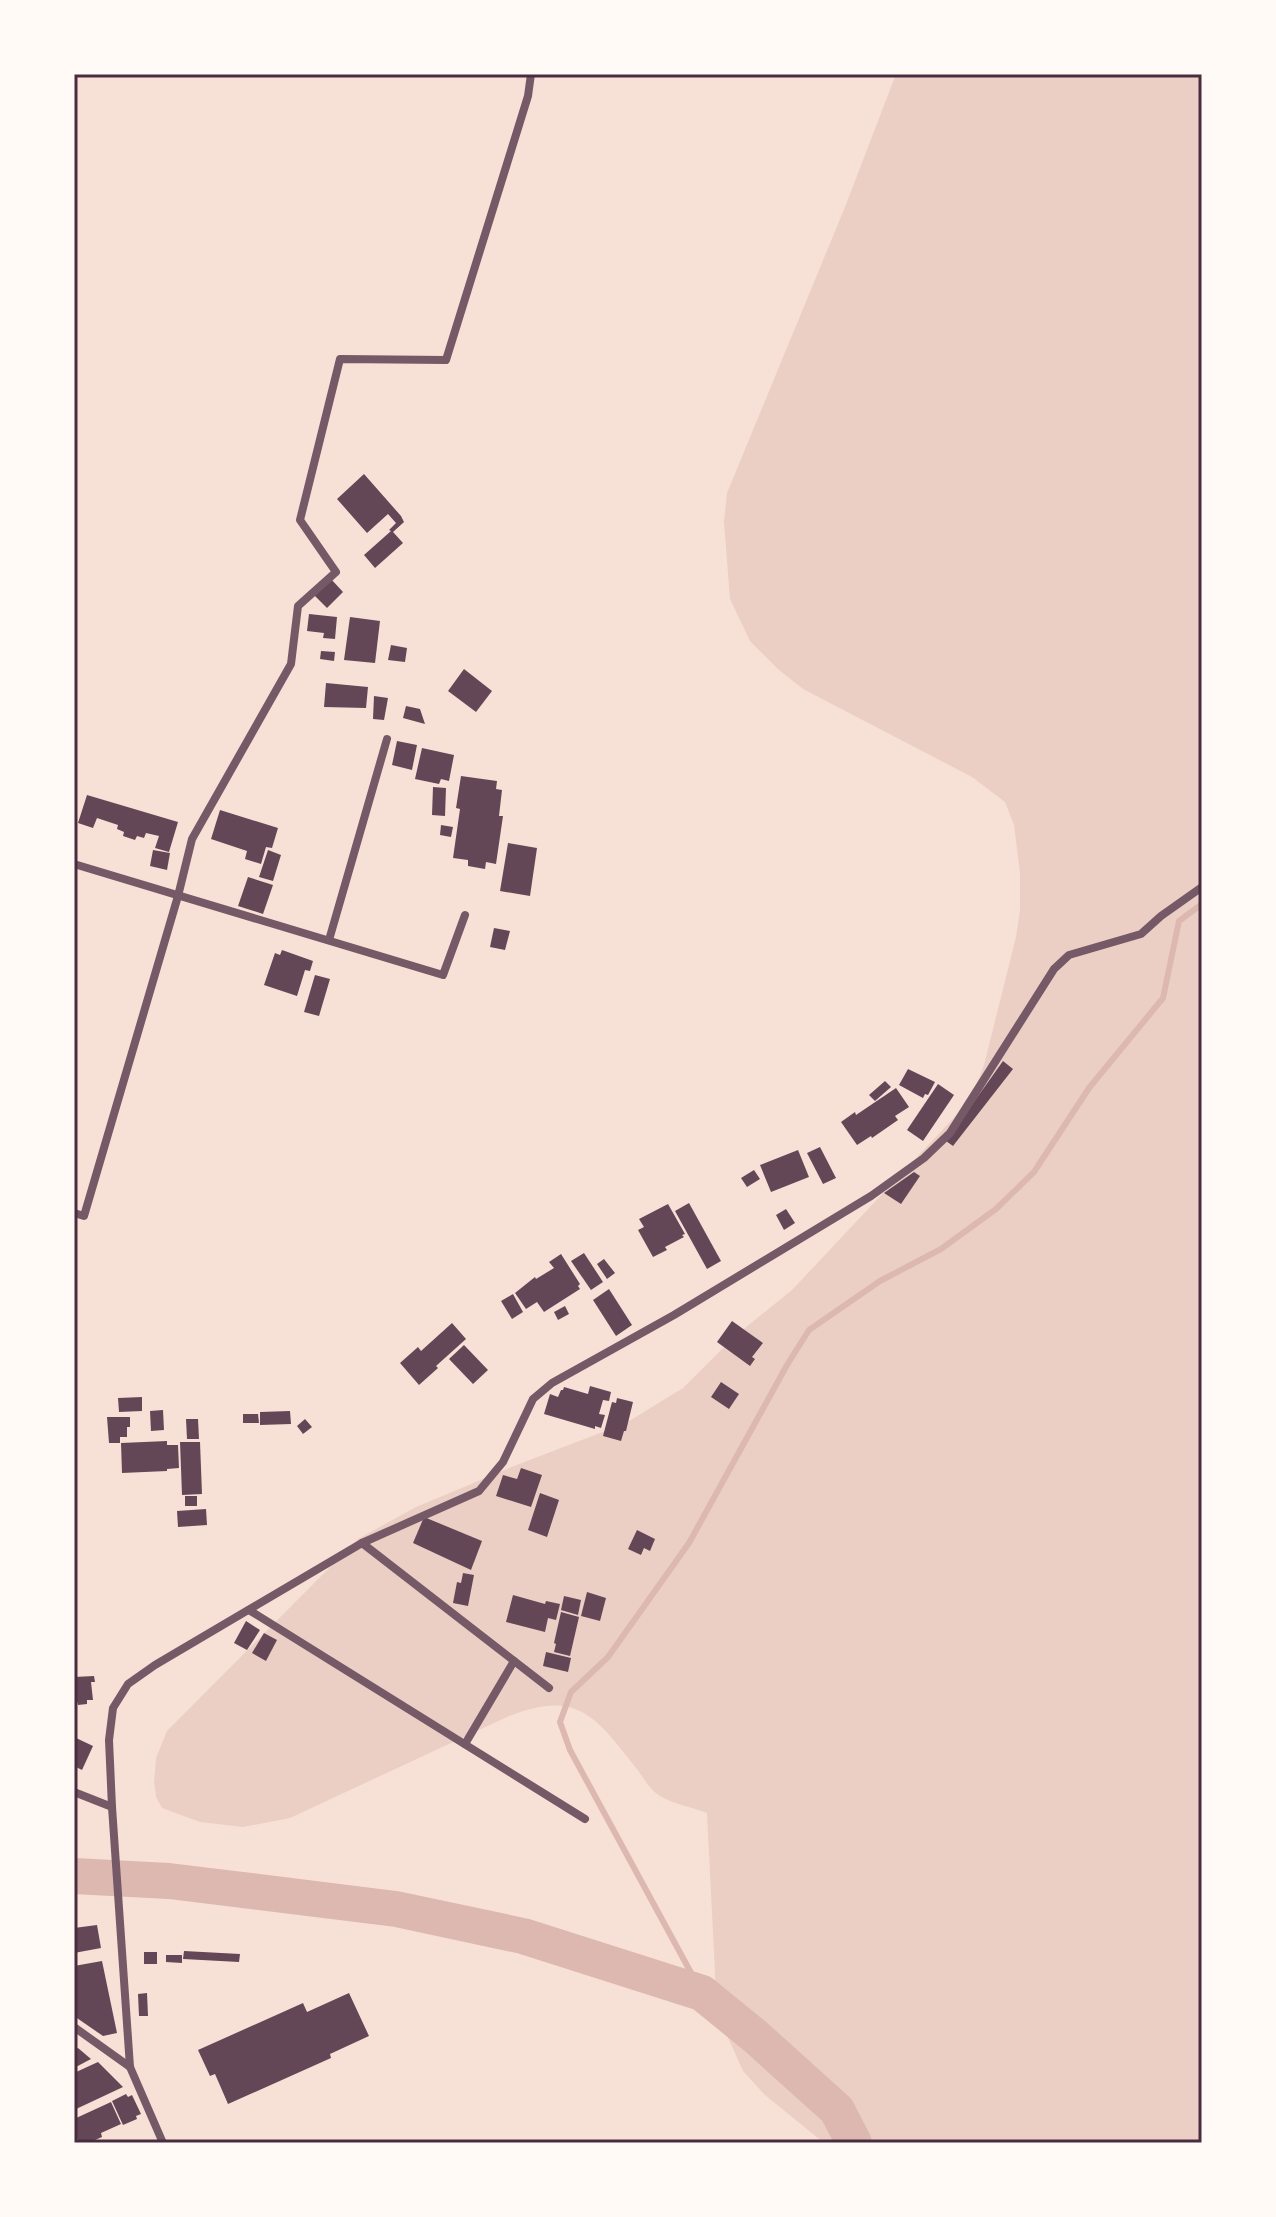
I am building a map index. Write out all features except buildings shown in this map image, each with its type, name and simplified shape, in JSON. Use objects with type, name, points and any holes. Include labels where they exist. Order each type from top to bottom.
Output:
[{"type":"street","points":[[74,1213],[84,1216],[192,839],[291,664],[298,606],[336,572],[300,520],[340,359],[446,360],[528,96],[531,74]]},
{"type":"street","points":[[329,940],[387,739]]},
{"type":"street","points":[[74,864],[443,975],[465,915]]},
{"type":"street","points":[[163,2143],[130,2067],[109,1740],[113,1708],[128,1684],[362,1543],[479,1491],[503,1462],[533,1399],[552,1383],[674,1315],[871,1196],[924,1158],[950,1133],[1054,969],[1069,955],[1141,934],[1202,887]]},
{"type":"street","points":[[362,1543],[549,1688]]},
{"type":"street","points":[[249,1610],[585,1819]]},
{"type":"street","points":[[465,1744],[514,1661]]},
{"type":"street","points":[[74,1792],[112,1807]]},
{"type":"street","points":[[74,2027],[130,2067]]},
{"type":"shaded area","points":[[896,74],[1202,74],[1202,2143],[824,2143],[765,2095],[743,2071],[717,2013],[707,1813],[672,1802],[656,1793],[595,1721],[568,1707],[531,1709],[507,1717],[290,1818],[243,1827],[200,1822],[162,1808],[156,1797],[156,1758],[167,1731],[358,1539],[416,1507],[626,1423],[683,1388],[735,1336],[792,1290],[963,1108],[977,1083],[1016,937],[1020,910],[1020,873],[1014,825],[1005,802],[972,777],[803,689],[750,641],[730,599],[724,522],[727,493],[845,207]]},
{"type":"waterway","points":[[702,1993],[570,1750],[560,1722],[571,1692],[608,1657],[689,1543],[809,1330],[880,1281],[941,1249],[996,1209],[1034,1172],[1089,1088],[1163,998],[1179,921],[1202,904]]},
{"type":"waterway","points":[[74,1876],[169,1881],[396,1909],[523,1936],[702,1993],[837,2110],[854,2143]]}]
